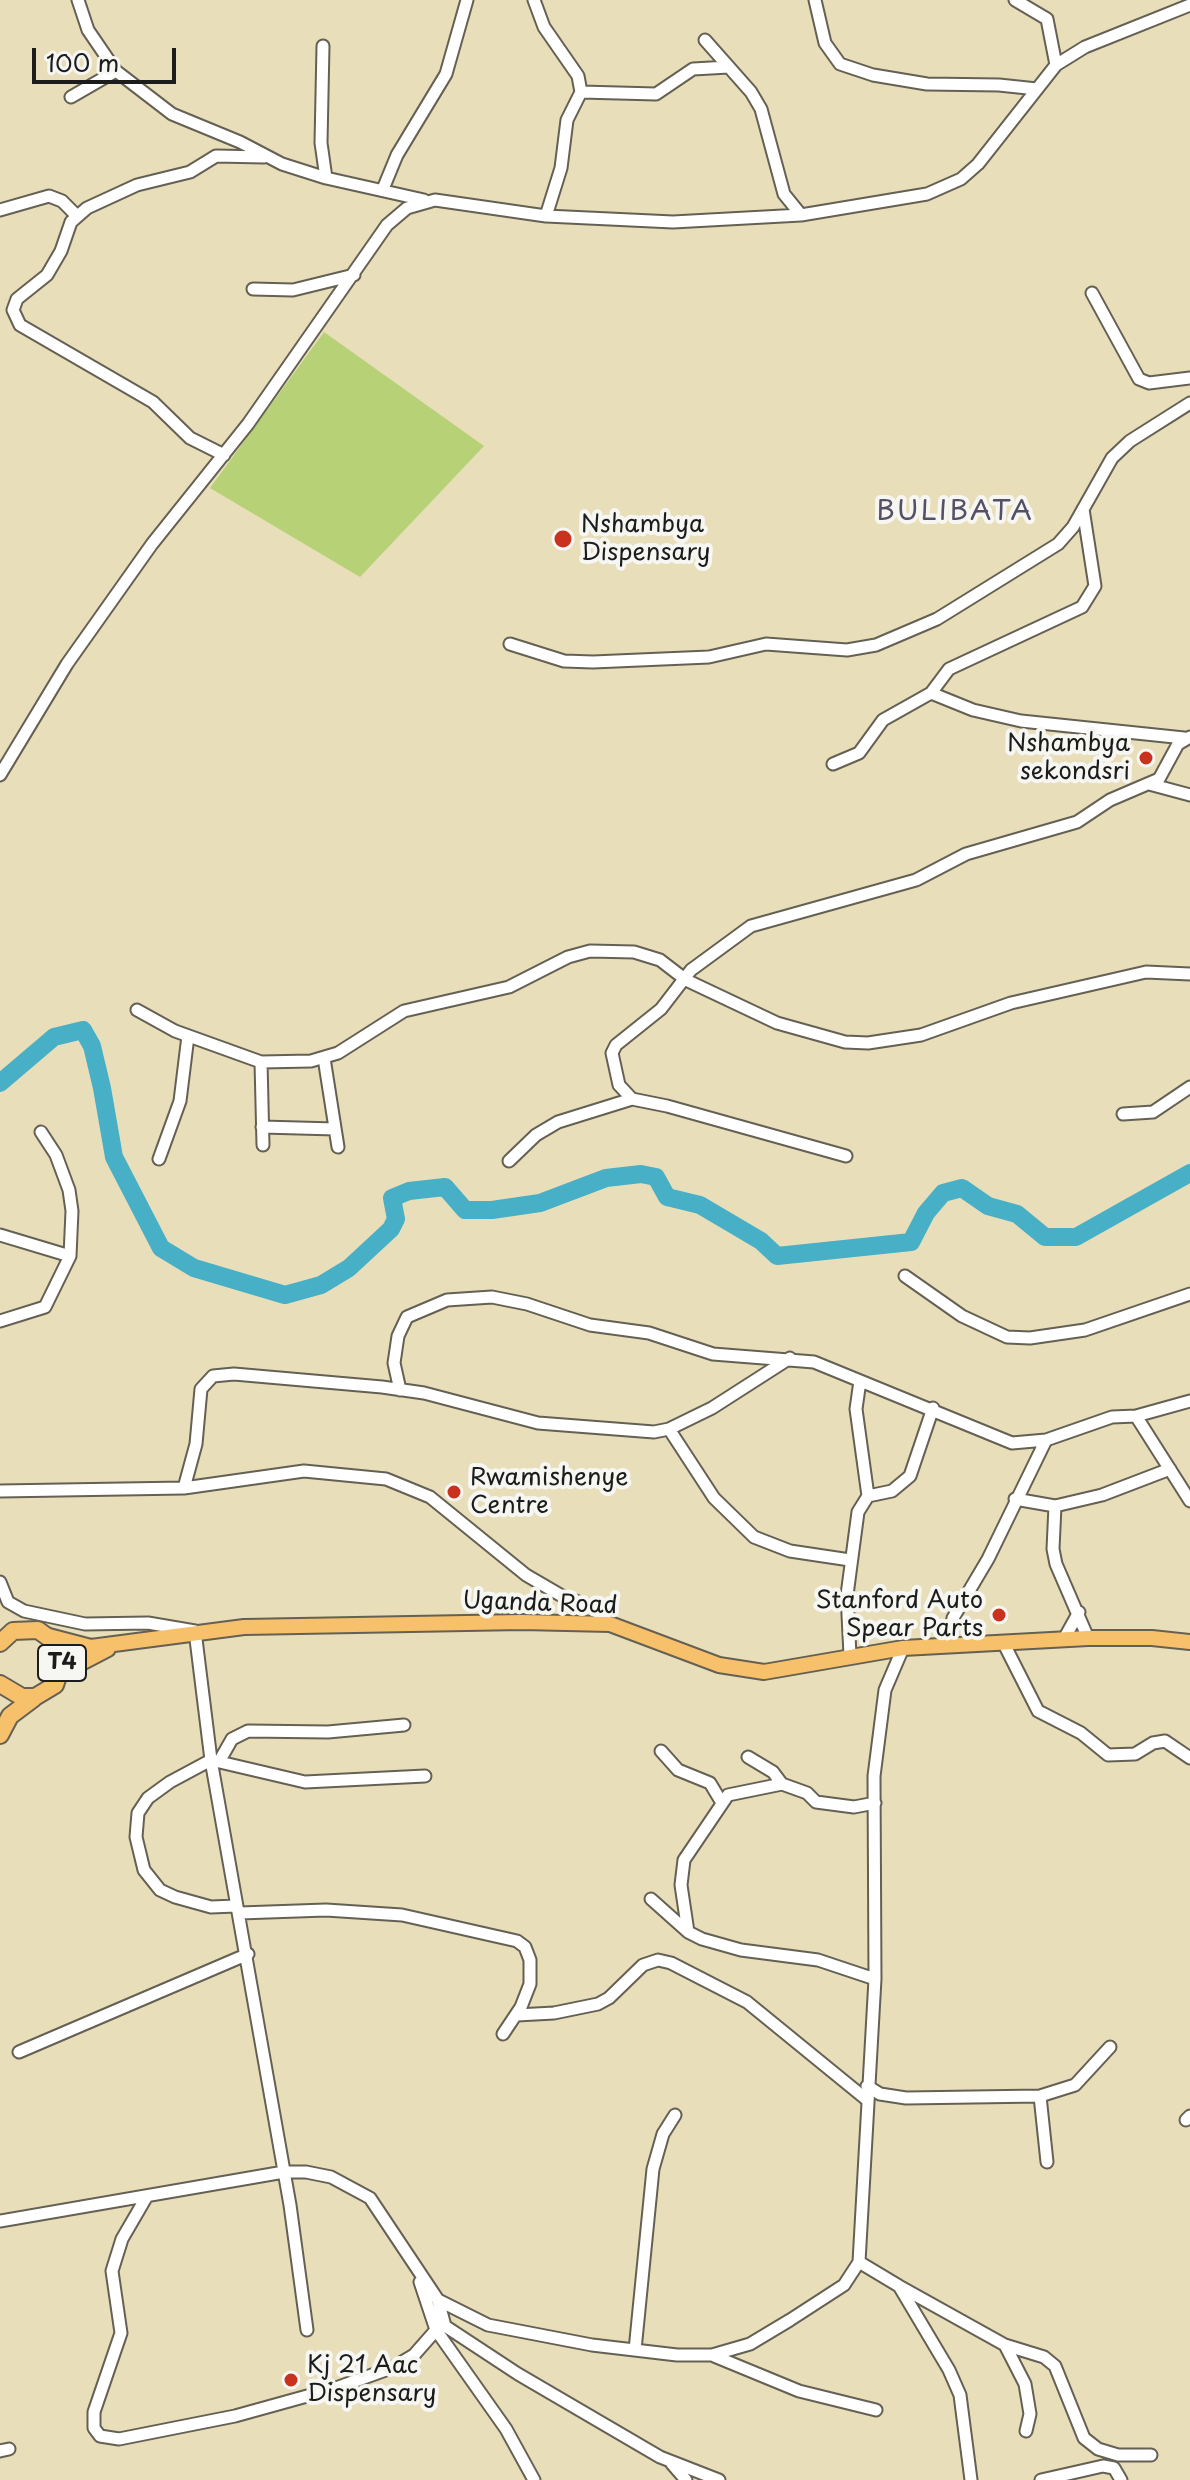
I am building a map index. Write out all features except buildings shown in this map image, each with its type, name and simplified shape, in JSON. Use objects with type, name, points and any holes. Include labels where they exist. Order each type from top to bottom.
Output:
[{"type":"highway","name":"T4","points":[[0,1735],[10,1716],[46,1692],[60,1674],[61,1653],[49,1635],[25,1629],[1,1640]]},
{"type":"highway","name":"T4","points":[[0,1684],[22,1697],[35,1697]]},
{"type":"main road","name":"Uganda Road","points":[[49,1635],[80,1646],[119,1645],[195,1631],[244,1627],[522,1622],[610,1624],[719,1665],[747,1672],[784,1669],[903,1648],[1088,1638],[1152,1638],[1190,1642]]},
{"type":"main road","name":"Uganda Road","points":[[60,1674],[119,1645]]},
{"type":"street","points":[[78,0],[88,30],[116,71],[172,114],[240,142],[264,157],[326,178],[425,200],[546,216],[673,222],[801,215],[889,203],[947,187],[978,164],[1056,65],[1085,47],[1190,5]]},
{"type":"street","points":[[383,189],[397,155],[446,74],[467,0]]},
{"type":"street","points":[[534,0],[544,27],[578,76],[581,92],[567,120],[561,168],[546,216]]},
{"type":"street","points":[[815,0],[825,43],[840,64],[873,75],[927,84],[1037,89]]},
{"type":"street","points":[[1015,0],[1043,14]]},
{"type":"street","points":[[1043,0],[1043,14],[1050,26],[1056,65]]},
{"type":"street","points":[[705,40],[761,109],[784,194],[801,215]]},
{"type":"street","points":[[323,46],[321,143],[326,178]]},
{"type":"street","points":[[581,92],[656,94],[693,69],[729,67]]},
{"type":"street","points":[[71,97],[116,71]]},
{"type":"street","points":[[224,455],[190,438],[153,402],[20,325],[14,318],[14,303],[34,288],[54,266],[76,215],[121,191],[190,172],[216,156],[264,157]]},
{"type":"street","points":[[0,210],[49,196],[62,201],[76,215]]},
{"type":"street","points":[[0,775],[67,664],[152,544],[224,455],[387,225],[407,208],[425,200]]},
{"type":"street","points":[[253,289],[293,290],[354,275]]},
{"type":"street","points":[[1092,293],[1139,379],[1149,383],[1190,378]]},
{"type":"street","points":[[510,644],[564,661],[593,662],[709,657],[766,644],[847,650],[876,645],[937,619],[1042,557],[1065,537],[1112,458],[1130,441],[1190,403]]},
{"type":"street","points":[[833,764],[859,753],[883,720],[931,693],[949,669],[1082,607],[1095,586],[1082,509]]},
{"type":"street","points":[[632,1099],[616,1076],[612,1053],[616,1045],[661,1009],[691,970],[737,934],[765,919],[916,880],[966,854],[1077,822],[1110,800],[1159,779],[1187,737],[1021,721],[973,710],[931,693]]},
{"type":"street","points":[[1149,784],[1190,795]]},
{"type":"street","points":[[137,1010],[152,1021],[261,1062],[324,1058],[404,1011],[509,987],[568,957],[590,951],[651,955],[686,980],[777,1023],[845,1042],[868,1043],[921,1035],[1011,1003],[1146,972],[1190,974]]},
{"type":"street","points":[[159,1159],[180,1101],[188,1036]]},
{"type":"street","points":[[324,1058],[338,1147]]},
{"type":"street","points":[[261,1062],[263,1145]]},
{"type":"street","points":[[1123,1114],[1153,1112],[1190,1087]]},
{"type":"street","points":[[509,1161],[536,1135],[558,1122],[632,1099],[846,1156]]},
{"type":"street","points":[[262,1127],[335,1129]]},
{"type":"street","points":[[0,1321],[45,1307],[70,1256],[72,1211],[69,1190],[56,1155],[41,1132]]},
{"type":"street","points":[[0,1235],[70,1256]]},
{"type":"street","points":[[905,1276],[962,1316],[1007,1337],[1030,1338],[1085,1330],[1190,1294]]},
{"type":"street","points":[[400,1390],[394,1363],[398,1336],[407,1317],[424,1307],[492,1297],[527,1304],[590,1325],[649,1333],[713,1354],[790,1358],[827,1366],[1012,1443],[1046,1440],[1112,1417],[1136,1416],[1190,1401]]},
{"type":"street","points":[[184,1488],[196,1444],[201,1389],[213,1376],[234,1374],[400,1390],[538,1423],[618,1431],[669,1429],[712,1408],[790,1358]]},
{"type":"street","points":[[850,1655],[847,1609],[850,1560],[858,1512],[868,1496],[856,1409],[860,1381]]},
{"type":"street","points":[[868,1496],[892,1491],[910,1476],[933,1408]]},
{"type":"street","points":[[1136,1416],[1190,1501]]},
{"type":"street","points":[[669,1429],[714,1498],[754,1537],[790,1551],[850,1560]]},
{"type":"street","points":[[949,1645],[953,1618],[988,1559],[1046,1440]]},
{"type":"street","points":[[1015,1499],[1055,1506],[1102,1495],[1170,1469]]},
{"type":"street","points":[[0,1491],[184,1488],[304,1471],[386,1479],[406,1484],[448,1511],[526,1575],[592,1607],[610,1624]]},
{"type":"street","points":[[1055,1506],[1053,1549],[1056,1564],[1088,1638]]},
{"type":"street","points":[[0,1582],[8,1602],[24,1611],[85,1624],[148,1623],[195,1631],[307,2330]]},
{"type":"street","points":[[1064,1639],[1079,1612]]},
{"type":"street","points":[[1003,1642],[1038,1711],[1081,1733],[1108,1755],[1135,1754],[1153,1743],[1165,1741],[1190,1758]]},
{"type":"street","points":[[712,2355],[750,2344],[790,2320],[844,2285],[859,2262],[875,1979],[875,1803],[881,1712],[892,1669],[903,1648]]},
{"type":"street","points":[[404,1725],[328,1732],[248,1731],[232,1739],[216,1760],[148,1798],[138,1813],[139,1860],[160,1890],[211,1907],[402,1915],[517,1941],[525,1947],[530,1960],[530,1984],[517,2015],[503,2034]]},
{"type":"street","points":[[661,1751],[678,1770],[710,1783],[722,1803]]},
{"type":"street","points":[[748,1757],[773,1772],[782,1784]]},
{"type":"street","points":[[216,1760],[305,1782],[425,1776]]},
{"type":"street","points":[[688,1932],[680,1872],[684,1860],[722,1803],[736,1793],[782,1784],[807,1793],[816,1802],[854,1807],[875,1803]]},
{"type":"street","points":[[651,1899],[688,1932],[741,1950],[818,1960],[875,1979]]},
{"type":"street","points":[[19,2052],[248,1954]]},
{"type":"street","points":[[517,2015],[554,2013],[598,2004],[609,1998],[643,1965],[658,1960],[671,1963],[747,2002],[867,2093],[906,2098],[1040,2096],[1075,2085],[1110,2047]]},
{"type":"street","points":[[1040,2096],[1047,2162]]},
{"type":"street","points":[[635,2350],[653,2169],[663,2134],[675,2115]]},
{"type":"street","points":[[0,2221],[284,2172],[331,2177],[370,2198],[438,2300],[445,2326],[558,2399],[672,2463],[719,2480]]},
{"type":"street","points":[[147,2196],[122,2239],[112,2271],[121,2333],[94,2412],[94,2428],[100,2436],[119,2439],[235,2416],[336,2388],[394,2367],[414,2355],[436,2330]]},
{"type":"street","points":[[859,2262],[1005,2345],[1035,2352],[1055,2366],[1084,2438],[1098,2449],[1118,2455],[1151,2455]]},
{"type":"street","points":[[418,2273],[436,2330],[506,2429],[534,2480]]},
{"type":"street","points":[[899,2286],[949,2370],[960,2395],[971,2480]]},
{"type":"street","points":[[438,2300],[488,2325],[635,2350],[712,2355],[799,2391],[876,2410]]},
{"type":"street","points":[[1005,2345],[1025,2384],[1030,2414],[1026,2431]]},
{"type":"street","points":[[672,2463],[682,2479]]},
{"type":"street","points":[[1041,2480],[1103,2466],[1114,2468],[1121,2480]]},
{"type":"green space","points":[[324,332],[484,446],[360,577],[210,488]]},
{"type":"waterway","points":[[0,1083],[54,1037],[83,1030],[92,1046],[114,1157],[161,1248],[194,1268],[285,1295],[321,1285],[349,1268],[391,1229],[396,1219],[392,1198],[409,1191],[445,1187],[465,1210],[492,1210],[540,1203],[606,1178],[641,1174],[656,1177],[667,1197],[700,1205],[761,1241],[777,1256],[911,1242],[926,1213],[943,1193],[962,1188],[988,1206],[1017,1214],[1045,1237],[1076,1237],[1190,1173]]},
{"type":"place","name":"Nshambya Dispensary","points":[[563,539]]},
{"type":"place","name":"Nshambya sekondsri","points":[[1146,758]]},
{"type":"place","name":"Rwamishenye Centre","points":[[454,1492]]},
{"type":"place","name":"Stanford Auto Spear Parts","points":[[999,1615]]},
{"type":"place","name":"Kj 21 Aac Dispensary","points":[[291,2380]]},
{"type":"district","name":"BULIBATA","points":[[955,512]]}]
